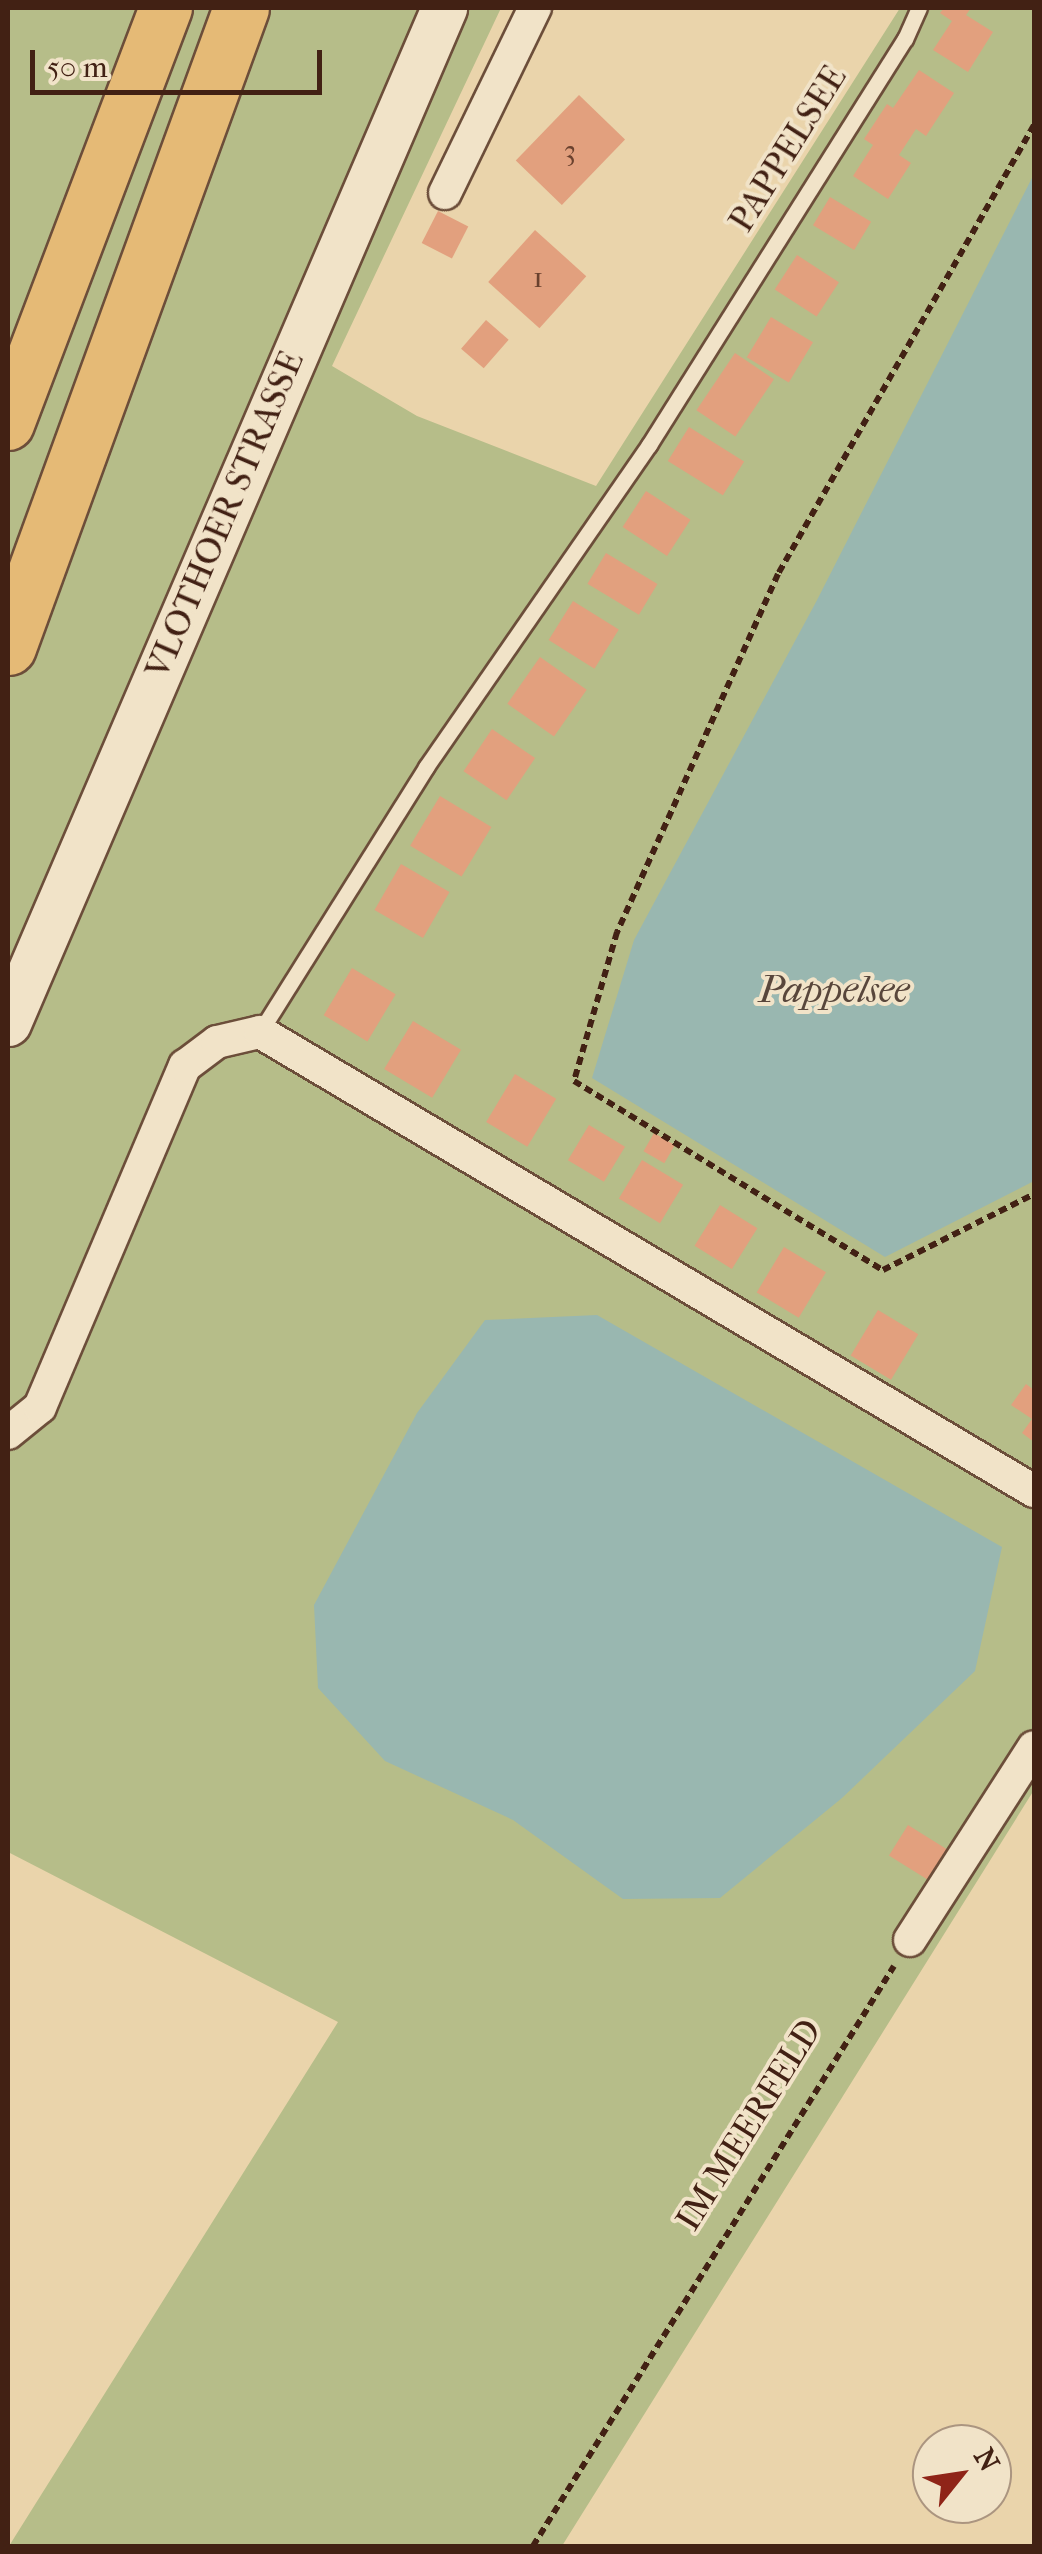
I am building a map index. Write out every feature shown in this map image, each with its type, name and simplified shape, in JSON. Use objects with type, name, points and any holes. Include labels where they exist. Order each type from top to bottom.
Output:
[{"type":"highway","points":[[8,424],[166,8]]},
{"type":"highway","points":[[8,647],[241,8]]},
{"type":"main road","name":"VLOTHOER STRASSE","points":[[8,1023],[444,8]]},
{"type":"street","points":[[445,193],[535,8]]},
{"type":"street","points":[[8,1433],[40,1406],[185,1066],[217,1042],[260,1032],[1034,1492]]},
{"type":"street","points":[[910,1940],[1034,1746]]},
{"type":"lane","name":"PAPPELSEE","points":[[260,1032],[426,766],[649,445],[904,39],[919,8]]},
{"type":"path","points":[[1034,126],[778,574],[617,932],[574,1081],[882,1270],[1034,1194]]},
{"type":"path","name":"IM MEERFELD","points":[[534,2546],[910,1940]]},
{"type":"green space","points":[[8,8],[501,8],[332,366],[417,416],[596,486],[900,8],[1034,8],[1034,1790],[562,2546],[9,2546],[338,2022],[8,1852]]},
{"type":"water","name":"Pappelsee","points":[[1034,174],[1034,1181],[885,1257],[592,1078],[634,940],[816,602]]},
{"type":"water","points":[[597,1315],[1002,1547],[975,1671],[842,1798],[720,1898],[623,1899],[513,1820],[385,1761],[318,1688],[314,1605],[417,1413],[485,1320]]},
{"type":"building","points":[[944,8],[971,8],[966,15],[993,32],[968,72],[933,50],[952,21],[940,13]]},
{"type":"building","points":[[919,70],[954,93],[926,136],[916,129],[899,155],[911,163],[888,199],[853,176],[873,145],[864,139],[887,104],[893,108]]},
{"type":"building","points":[[579,95],[625,139],[562,205],[516,160]]},
{"type":"building","points":[[830,197],[871,222],[854,250],[813,225]]},
{"type":"building","points":[[438,211],[468,226],[452,259],[422,243]]},
{"type":"building","points":[[535,230],[586,276],[539,328],[488,282]]},
{"type":"building","points":[[797,255],[839,282],[817,317],[775,289]]},
{"type":"building","points":[[771,317],[813,342],[789,383],[747,357]]},
{"type":"building","points":[[486,320],[509,340],[484,368],[461,349]]},
{"type":"building","points":[[735,353],[774,379],[735,436],[696,410]]},
{"type":"building","points":[[689,427],[744,461],[723,495],[668,461]]},
{"type":"building","points":[[646,491],[690,520],[667,556],[623,527]]},
{"type":"building","points":[[606,553],[657,584],[639,615],[587,584]]},
{"type":"building","points":[[573,601],[619,630],[594,669],[549,640]]},
{"type":"building","points":[[540,657],[587,690],[554,736],[507,704]]},
{"type":"building","points":[[492,729],[535,758],[507,800],[463,771]]},
{"type":"building","points":[[440,796],[491,827],[462,877],[410,846]]},
{"type":"building","points":[[401,864],[449,892],[423,938],[374,910]]},
{"type":"building","points":[[352,968],[396,994],[367,1041],[324,1015]]},
{"type":"building","points":[[413,1021],[461,1050],[432,1098],[384,1069]]},
{"type":"building","points":[[515,1074],[556,1099],[527,1147],[486,1122]]},
{"type":"building","points":[[589,1125],[625,1147],[604,1182],[568,1160]]},
{"type":"building","points":[[654,1133],[675,1145],[664,1163],[644,1151]]},
{"type":"building","points":[[642,1160],[683,1185],[660,1223],[619,1199]]},
{"type":"building","points":[[720,1205],[757,1228],[732,1269],[695,1246]]},
{"type":"building","points":[[784,1247],[826,1272],[799,1318],[757,1292]]},
{"type":"building","points":[[878,1310],[918,1334],[891,1380],[851,1355]]},
{"type":"building","points":[[1026,1384],[1034,1390],[1034,1442],[1022,1433],[1032,1419],[1011,1405]]},
{"type":"building","points":[[908,1825],[951,1852],[932,1883],[889,1856]]}]
